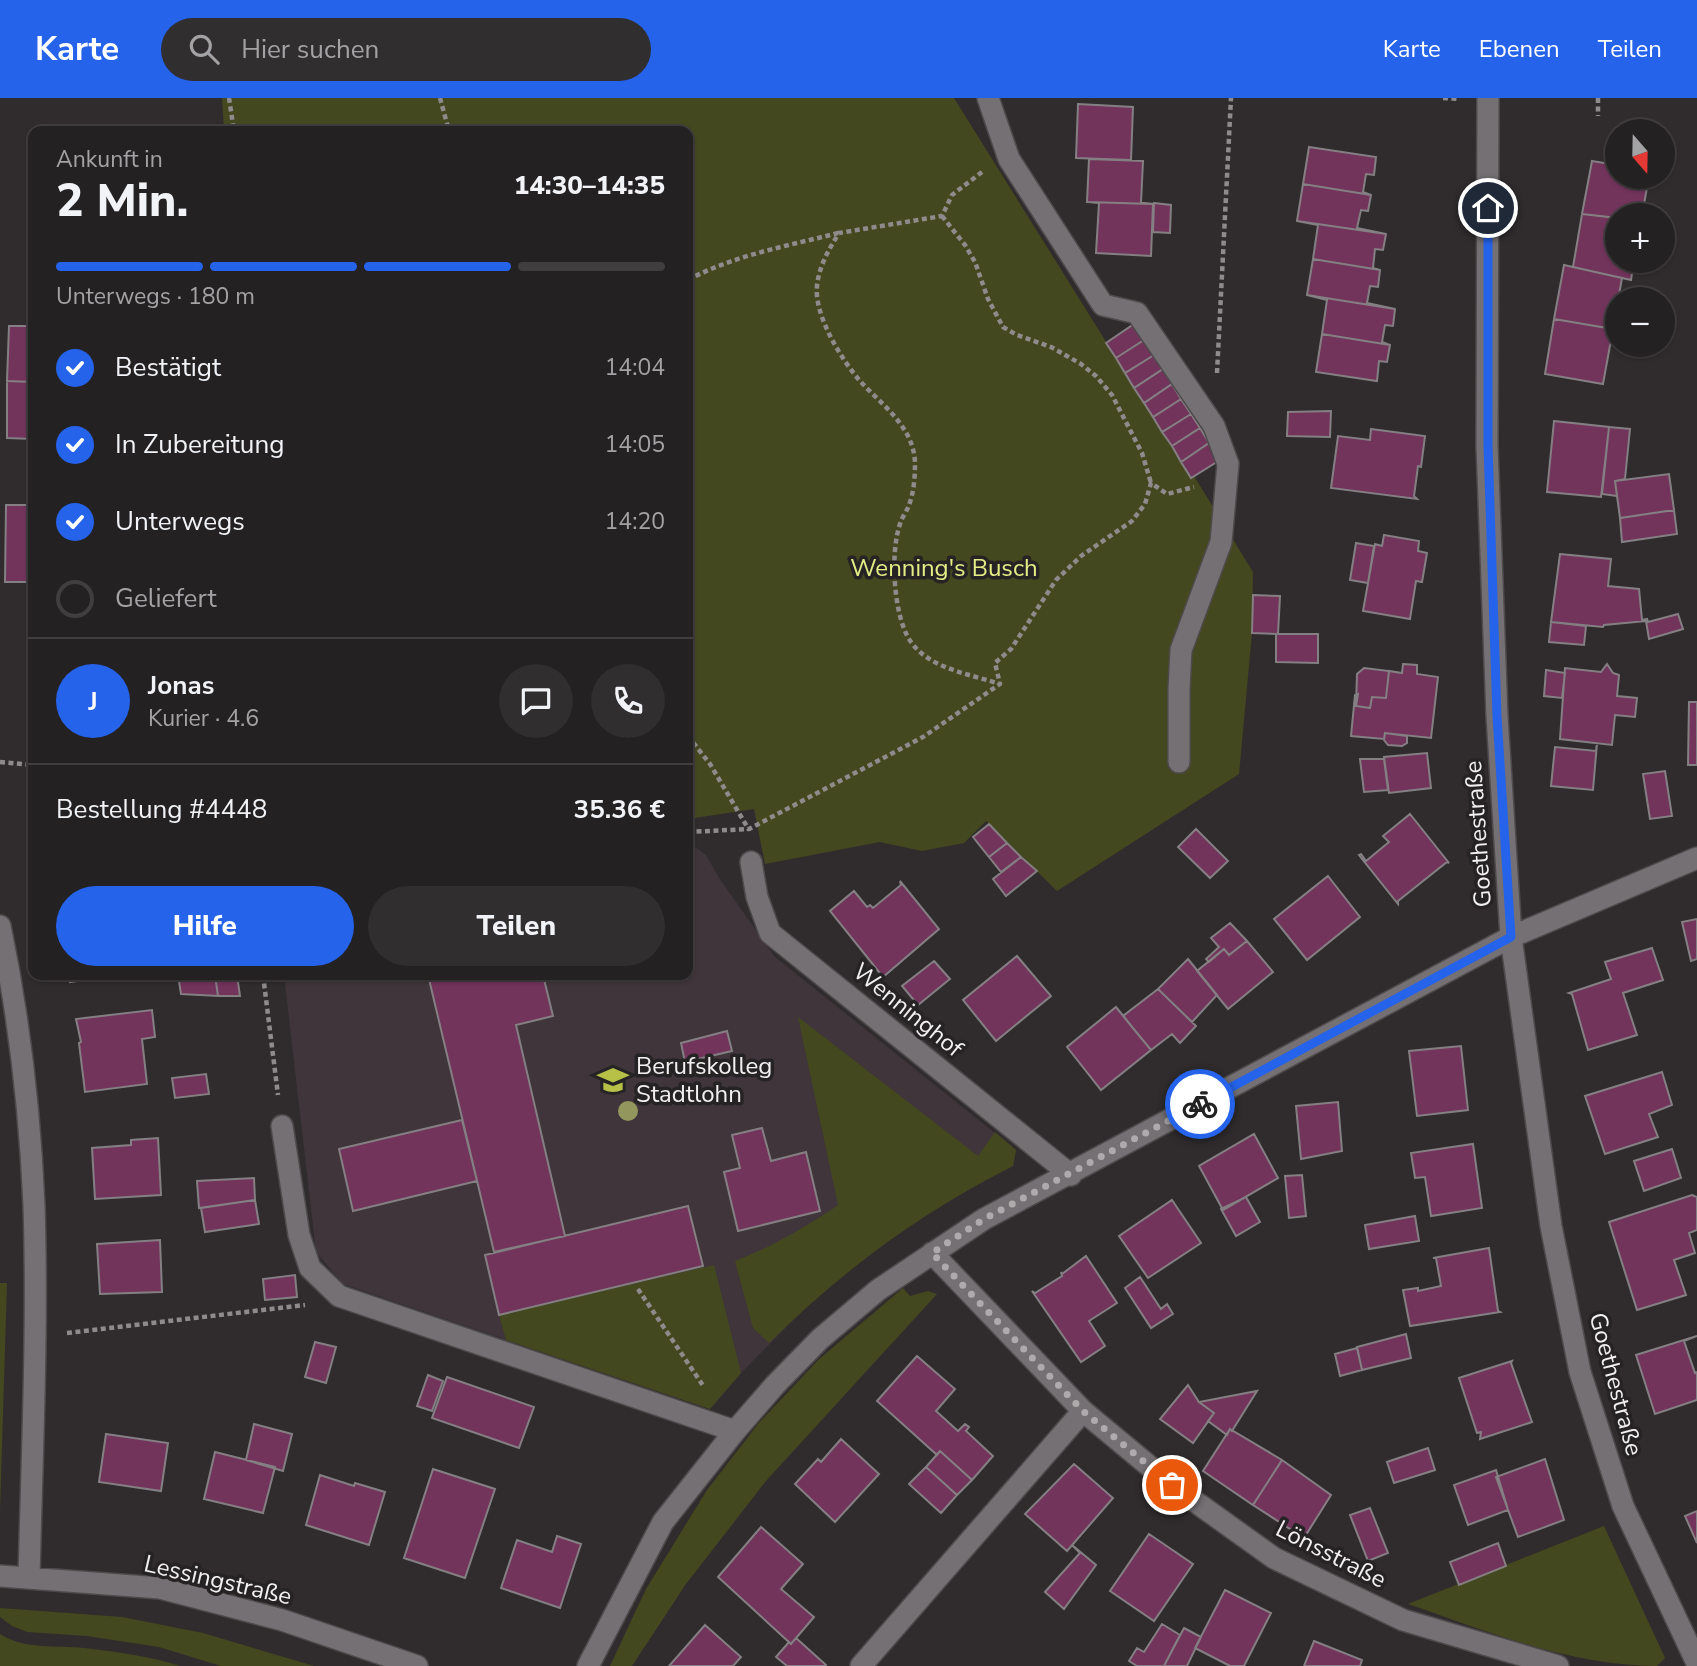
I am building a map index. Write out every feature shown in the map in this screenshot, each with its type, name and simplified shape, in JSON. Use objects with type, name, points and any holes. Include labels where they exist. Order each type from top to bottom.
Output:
[{"type":"street","points":[[988,98],[1009,159],[1103,305],[1137,313],[1214,426],[1228,464],[1221,542],[1181,650],[1179,762]]},
{"type":"street","name":"Goethestraße","points":[[1488,98],[1488,460],[1497,716],[1511,937],[1551,1226],[1580,1372],[1623,1506],[1697,1663]]},
{"type":"street","points":[[588,1666],[663,1522],[734,1431],[775,1385],[820,1339],[878,1290],[984,1219],[1071,1175],[1511,937],[1697,858]]},
{"type":"street","name":"Wenninghof","points":[[751,862],[757,897],[770,933],[1071,1175]]},
{"type":"street","points":[[0,926],[13,989],[25,1094],[33,1203],[34,1337],[29,1578]]},
{"type":"street","points":[[282,1126],[299,1235],[310,1268],[339,1296],[734,1431]]},
{"type":"street","name":"Lönsstraße","points":[[932,1253],[1083,1411],[1172,1485],[1274,1558],[1403,1620],[1558,1666]]},
{"type":"street","points":[[861,1666],[1083,1411]]},
{"type":"street","name":"Lessingstraße","points":[[0,1576],[160,1587],[282,1620],[417,1666]]},
{"type":"path","points":[[229,98],[233,126]]},
{"type":"path","points":[[440,98],[448,126]]},
{"type":"path","points":[[1214,426],[1231,98]]},
{"type":"path","points":[[1598,98],[1598,116]]},
{"type":"path","points":[[942,216],[951,195],[977,174],[1009,159]]},
{"type":"path","points":[[693,277],[765,251],[839,233],[942,216]]},
{"type":"path","points":[[942,216],[975,262],[988,299],[1003,327],[1017,335],[1052,346],[1081,364],[1096,376],[1112,395],[1142,453],[1151,483],[1145,504],[1132,521],[1081,556],[1056,580],[1011,649],[995,663],[1000,684]]},
{"type":"path","points":[[839,233],[826,254],[817,288],[822,315],[846,362],[903,429],[915,460],[910,503],[899,525],[894,572],[895,596],[900,617],[910,641],[936,665],[1000,684]]},
{"type":"path","points":[[1151,483],[1167,494],[1227,480]]},
{"type":"path","points":[[693,832],[749,829],[923,737],[1000,684]]},
{"type":"path","points":[[693,742],[710,764],[749,829],[751,862]]},
{"type":"path","points":[[0,762],[28,765]]},
{"type":"path","points":[[264,980],[282,1126]]},
{"type":"path","points":[[638,1289],[734,1431]]},
{"type":"path","points":[[34,1337],[351,1300]]},
{"type":"shaded area","name":"Berufskolleg Stadtlohn","points":[[693,846],[706,855],[719,878],[775,957],[1016,1150],[1013,1166],[962,1192],[915,1222],[875,1249],[814,1299],[741,1373],[710,1409],[343,1284],[316,1252],[285,980],[693,980]]},
{"type":"green space","name":"Wenning's Busch","points":[[222,98],[954,98],[1191,478],[1194,476],[1253,572],[1252,633],[1239,774],[1057,891],[986,821],[964,843],[922,851],[880,842],[765,864],[754,809],[693,818],[693,126],[224,126]]},
{"type":"green space","points":[[798,1017],[978,1156],[995,1132],[1016,1150],[1013,1166],[914,1223],[825,1291],[769,1343],[753,1328],[735,1261],[788,1236],[838,1205]]},
{"type":"green space","points":[[714,1265],[741,1373],[710,1409],[506,1340],[499,1315]]},
{"type":"green space","points":[[0,1283],[7,1283],[0,1511]]},
{"type":"green space","points":[[903,1288],[910,1296],[928,1291],[937,1294],[766,1481],[686,1584],[632,1666],[610,1666],[646,1589],[707,1490],[758,1424],[818,1360]]},
{"type":"green space","points":[[1604,1526],[1665,1658],[1657,1666],[1562,1654],[1408,1604]]},
{"type":"green space","points":[[0,1608],[122,1617],[203,1633],[314,1666],[221,1666],[159,1647],[87,1636],[27,1632],[0,1617]]},
{"type":"green space","points":[[0,1634],[30,1645],[121,1653],[180,1666],[0,1666]]},
{"type":"building","points":[[1078,104],[1133,107],[1131,160],[1076,158]]},
{"type":"building","points":[[1309,147],[1376,157],[1374,175],[1366,174],[1363,192],[1371,195],[1303,184]]},
{"type":"building","points":[[1089,159],[1143,161],[1141,203],[1153,204],[1087,202]]},
{"type":"building","points":[[1592,161],[1605,163],[1605,189],[1647,189],[1644,203],[1605,203],[1605,217],[1582,214]]},
{"type":"building","points":[[1303,184],[1371,195],[1368,211],[1361,210],[1357,228],[1386,234],[1297,221]]},
{"type":"building","points":[[1087,202],[1153,204],[1151,256],[1096,253],[1099,203]]},
{"type":"building","points":[[1154,203],[1171,205],[1170,233],[1153,232]]},
{"type":"building","points":[[1582,214],[1605,217],[1605,273],[1632,273],[1631,280],[1573,267]]},
{"type":"building","points":[[1297,221],[1386,234],[1383,250],[1375,249],[1373,268],[1380,270],[1313,259],[1318,225]]},
{"type":"building","points":[[1313,259],[1380,270],[1378,287],[1370,286],[1367,303],[1395,309],[1307,295]]},
{"type":"building","points":[[1564,265],[1622,278],[1620,287],[1605,287],[1605,328],[1554,319]]},
{"type":"building","points":[[1307,295],[1395,309],[1393,326],[1385,325],[1382,342],[1390,345],[1322,334],[1327,300]]},
{"type":"building","points":[[1554,319],[1605,328],[1605,357],[1608,357],[1603,384],[1545,374]]},
{"type":"building","points":[[1134,324],[1144,340],[1116,358],[1106,343]]},
{"type":"building","points":[[9,326],[28,326],[28,382],[7,381]]},
{"type":"building","points":[[1322,334],[1390,345],[1387,362],[1379,361],[1377,381],[1316,372]]},
{"type":"building","points":[[1144,340],[1154,355],[1125,373],[1116,358]]},
{"type":"building","points":[[1154,355],[1163,369],[1134,388],[1125,373]]},
{"type":"building","points":[[1163,369],[1172,384],[1144,403],[1134,388]]},
{"type":"building","points":[[7,381],[28,382],[28,439],[7,438]]},
{"type":"building","points":[[1172,384],[1181,399],[1153,417],[1144,403]]},
{"type":"building","points":[[1181,399],[1191,414],[1162,432],[1153,417]]},
{"type":"building","points":[[1331,411],[1330,437],[1287,436],[1288,412]]},
{"type":"building","points":[[1191,414],[1200,428],[1172,446],[1162,432]]},
{"type":"building","points":[[1554,421],[1609,427],[1601,497],[1547,492]]},
{"type":"building","points":[[1609,427],[1630,429],[1625,479],[1615,481],[1617,496],[1602,494]]},
{"type":"building","points":[[1200,428],[1209,443],[1181,462],[1172,446]]},
{"type":"building","points":[[1371,429],[1425,436],[1414,496],[1417,499],[1331,488],[1338,436],[1370,440]]},
{"type":"building","points":[[1209,443],[1220,460],[1191,478],[1181,462]]},
{"type":"building","points":[[1669,474],[1674,510],[1620,518],[1615,481]]},
{"type":"building","points":[[6,505],[28,505],[28,582],[5,582]]},
{"type":"building","points":[[1674,510],[1677,534],[1622,542],[1620,518]]},
{"type":"building","points":[[1384,535],[1419,541],[1418,551],[1427,553],[1422,582],[1416,581],[1410,619],[1363,611],[1375,544],[1382,546]]},
{"type":"building","points":[[1356,543],[1374,546],[1368,583],[1350,580]]},
{"type":"building","points":[[1560,554],[1611,559],[1608,586],[1639,589],[1642,620],[1647,619],[1648,622],[1678,614],[1683,629],[1649,639],[1646,621],[1603,627],[1551,622]]},
{"type":"building","points":[[1253,595],[1280,596],[1278,634],[1252,633]]},
{"type":"building","points":[[1551,622],[1586,626],[1584,645],[1549,642]]},
{"type":"building","points":[[1276,634],[1318,634],[1318,663],[1276,662]]},
{"type":"building","points":[[1403,664],[1417,665],[1417,674],[1438,677],[1431,738],[1385,733],[1384,739],[1351,736],[1355,695],[1358,694],[1356,706],[1370,708],[1372,697],[1386,698],[1389,671],[1402,673]]},
{"type":"building","points":[[1607,664],[1613,673],[1619,675],[1617,696],[1637,698],[1635,717],[1615,715],[1612,745],[1560,739],[1565,668],[1601,672]]},
{"type":"building","points":[[1364,668],[1389,671],[1386,698],[1372,697],[1370,708],[1356,706],[1357,674]]},
{"type":"building","points":[[1546,670],[1565,673],[1562,698],[1544,696]]},
{"type":"building","points":[[1689,702],[1697,702],[1697,765],[1688,765]]},
{"type":"building","points":[[1385,733],[1407,736],[1407,743],[1402,746],[1388,745],[1384,740]]},
{"type":"building","points":[[1597,743],[1593,790],[1551,786],[1555,747],[1596,751]]},
{"type":"building","points":[[1427,753],[1431,788],[1389,793],[1384,757]]},
{"type":"building","points":[[1360,759],[1384,759],[1388,790],[1364,792]]},
{"type":"building","points":[[1665,771],[1672,816],[1650,819],[1643,774]]},
{"type":"building","points":[[1410,814],[1449,863],[1398,901],[1398,904],[1359,855],[1366,861],[1389,842],[1383,836]]},
{"type":"building","points":[[989,824],[1007,843],[989,857],[973,837]]},
{"type":"building","points":[[1196,829],[1228,861],[1210,878],[1178,847]]},
{"type":"building","points":[[1007,843],[1021,857],[1001,872],[989,857]]},
{"type":"building","points":[[1021,857],[1037,871],[1006,896],[993,879]]},
{"type":"building","points":[[1328,876],[1360,917],[1307,960],[1274,919]]},
{"type":"building","points":[[900,881],[939,929],[883,977],[830,911],[854,891],[867,907],[870,905],[873,908],[901,885]]},
{"type":"building","points":[[1697,919],[1697,959],[1691,961],[1682,922]]},
{"type":"building","points":[[1230,923],[1247,941],[1229,955],[1224,949],[1209,962],[1206,959],[1219,947],[1211,938]]},
{"type":"building","points":[[1247,941],[1273,972],[1228,1009],[1197,971],[1224,949],[1229,955]]},
{"type":"building","points":[[1652,948],[1663,980],[1623,993],[1637,1035],[1588,1050],[1572,994],[1569,993],[1611,979],[1605,962]]},
{"type":"building","points":[[1017,956],[1051,996],[996,1041],[963,1000]]},
{"type":"building","points":[[1188,959],[1217,995],[1192,1022],[1158,989]]},
{"type":"building","points":[[934,961],[950,979],[918,1005],[902,986]]},
{"type":"building","points":[[179,980],[216,980],[218,996],[181,994]]},
{"type":"building","points":[[216,980],[238,980],[240,996],[218,996]]},
{"type":"building","points":[[429,980],[544,980],[553,1016],[516,1025],[565,1236],[494,1252]]},
{"type":"building","points":[[1158,989],[1196,1026],[1180,1043],[1172,1034],[1151,1050],[1123,1016]]},
{"type":"building","points":[[1116,1007],[1151,1050],[1101,1090],[1067,1047]]},
{"type":"building","points":[[152,1010],[155,1037],[142,1039],[147,1084],[85,1092],[81,1042],[76,1019]]},
{"type":"building","points":[[727,1031],[732,1051],[685,1062],[681,1043]]},
{"type":"building","points":[[1461,1046],[1468,1110],[1417,1116],[1409,1051]]},
{"type":"building","points":[[1662,1072],[1672,1105],[1649,1114],[1658,1137],[1605,1154],[1585,1096]]},
{"type":"building","points":[[206,1074],[209,1094],[175,1098],[172,1078]]},
{"type":"building","points":[[1338,1102],[1342,1151],[1301,1159],[1296,1106]]},
{"type":"building","points":[[462,1120],[477,1181],[353,1211],[339,1149]]},
{"type":"building","points":[[762,1128],[771,1161],[806,1152],[820,1211],[738,1231],[724,1172],[740,1168],[732,1135]]},
{"type":"building","points":[[1254,1134],[1278,1178],[1223,1210],[1199,1166]]},
{"type":"building","points":[[158,1138],[161,1195],[95,1199],[92,1148],[131,1145],[131,1140]]},
{"type":"building","points":[[1473,1144],[1482,1208],[1431,1216],[1425,1177],[1415,1178],[1411,1153]]},
{"type":"building","points":[[1672,1149],[1681,1178],[1644,1191],[1634,1161]]},
{"type":"building","points":[[1302,1175],[1306,1216],[1289,1218],[1285,1176]]},
{"type":"building","points":[[254,1178],[255,1200],[199,1208],[197,1181]]},
{"type":"building","points":[[1692,1195],[1697,1197],[1697,1230],[1689,1233],[1695,1253],[1674,1260],[1686,1295],[1637,1310],[1609,1222]]},
{"type":"building","points":[[1246,1197],[1260,1222],[1236,1236],[1221,1209]]},
{"type":"building","points":[[255,1200],[259,1224],[205,1232],[201,1208]]},
{"type":"building","points":[[1172,1200],[1201,1243],[1148,1278],[1119,1236]]},
{"type":"building","points":[[688,1206],[703,1266],[499,1315],[485,1255]]},
{"type":"building","points":[[1415,1216],[1419,1241],[1369,1249],[1365,1225]]},
{"type":"building","points":[[160,1240],[162,1292],[100,1294],[97,1244]]},
{"type":"building","points":[[1489,1248],[1500,1312],[1410,1326],[1403,1290],[1418,1288],[1418,1291],[1441,1286],[1436,1258],[1433,1258]]},
{"type":"building","points":[[1086,1256],[1117,1303],[1089,1321],[1105,1346],[1081,1362],[1032,1291],[1035,1293],[1062,1276],[1061,1272],[1062,1274]]},
{"type":"building","points":[[295,1275],[297,1297],[265,1300],[263,1279]]},
{"type":"building","points":[[1140,1277],[1161,1309],[1167,1304],[1173,1314],[1151,1328],[1125,1288]]},
{"type":"building","points":[[1406,1334],[1411,1358],[1362,1370],[1357,1347]]},
{"type":"building","points":[[1697,1336],[1684,1341],[1695,1373],[1697,1372],[1697,1400],[1655,1414],[1636,1355]]},
{"type":"building","points":[[315,1342],[336,1347],[326,1383],[305,1377]]},
{"type":"building","points":[[1357,1348],[1362,1370],[1340,1376],[1335,1354]]},
{"type":"building","points":[[917,1356],[955,1389],[936,1411],[958,1431],[965,1424],[969,1427],[966,1431],[993,1456],[972,1480],[940,1451],[937,1455],[877,1401]]},
{"type":"building","points":[[1512,1361],[1532,1422],[1480,1439],[1481,1432],[1477,1433],[1459,1378]]},
{"type":"building","points":[[428,1375],[443,1381],[432,1411],[417,1406]]},
{"type":"building","points":[[447,1377],[534,1407],[519,1448],[432,1418]]},
{"type":"building","points":[[1188,1385],[1199,1402],[1214,1413],[1193,1443],[1160,1419]]},
{"type":"building","points":[[1257,1391],[1227,1435],[1208,1421],[1214,1413],[1199,1402]]},
{"type":"building","points":[[254,1424],[292,1434],[283,1471],[246,1460]]},
{"type":"building","points":[[1230,1429],[1282,1460],[1253,1505],[1203,1471]]},
{"type":"building","points":[[106,1434],[168,1443],[161,1491],[99,1482]]},
{"type":"building","points":[[841,1439],[879,1474],[835,1522],[795,1484],[818,1459],[821,1462]]},
{"type":"building","points":[[1428,1448],[1435,1470],[1394,1483],[1387,1462]]},
{"type":"building","points":[[940,1451],[972,1480],[957,1495],[926,1467]]},
{"type":"building","points":[[215,1452],[275,1467],[263,1513],[204,1499]]},
{"type":"building","points":[[1545,1459],[1564,1520],[1518,1537],[1496,1477]]},
{"type":"building","points":[[1282,1460],[1331,1495],[1304,1538],[1253,1505]]},
{"type":"building","points":[[1074,1464],[1113,1498],[1067,1551],[1025,1514]]},
{"type":"building","points":[[926,1467],[957,1495],[941,1513],[909,1484]]},
{"type":"building","points":[[433,1469],[495,1489],[465,1578],[404,1558]]},
{"type":"building","points":[[1496,1470],[1508,1510],[1468,1525],[1454,1485]]},
{"type":"building","points":[[320,1475],[385,1492],[369,1545],[306,1525]]},
{"type":"building","points":[[1370,1508],[1388,1553],[1368,1561],[1350,1515]]},
{"type":"building","points":[[1697,1511],[1697,1543],[1685,1516]]},
{"type":"building","points":[[761,1527],[803,1564],[781,1589],[814,1617],[791,1644],[718,1577]]},
{"type":"building","points":[[1149,1534],[1193,1564],[1154,1621],[1110,1591]]},
{"type":"building","points":[[557,1536],[581,1544],[560,1608],[501,1588],[517,1540],[552,1552]]},
{"type":"building","points":[[1498,1543],[1506,1566],[1459,1585],[1450,1562]]},
{"type":"building","points":[[1072,1545],[1096,1565],[1064,1609],[1045,1592],[1080,1553]]},
{"type":"building","points":[[1225,1590],[1271,1613],[1244,1666],[1230,1666],[1195,1648]]},
{"type":"building","points":[[1162,1624],[1180,1635],[1164,1666],[1137,1666],[1129,1661],[1137,1648],[1144,1652]]},
{"type":"building","points":[[705,1625],[741,1657],[733,1666],[669,1666]]},
{"type":"building","points":[[1184,1628],[1201,1637],[1187,1666],[1164,1666]]},
{"type":"building","points":[[796,1638],[826,1665],[787,1666],[776,1657]]},
{"type":"building","points":[[1314,1641],[1362,1660],[1360,1666],[1304,1666]]},
{"type":"way so far","points":[[1172,1485],[1083,1411],[932,1253],[984,1219],[1200,1104]]},
{"type":"place","name":"Berufskolleg Stadtlohn","points":[[613,1080]]},
{"type":"route","points":[[1200,1104],[1511,937],[1497,716],[1488,446],[1488,208]]}]
